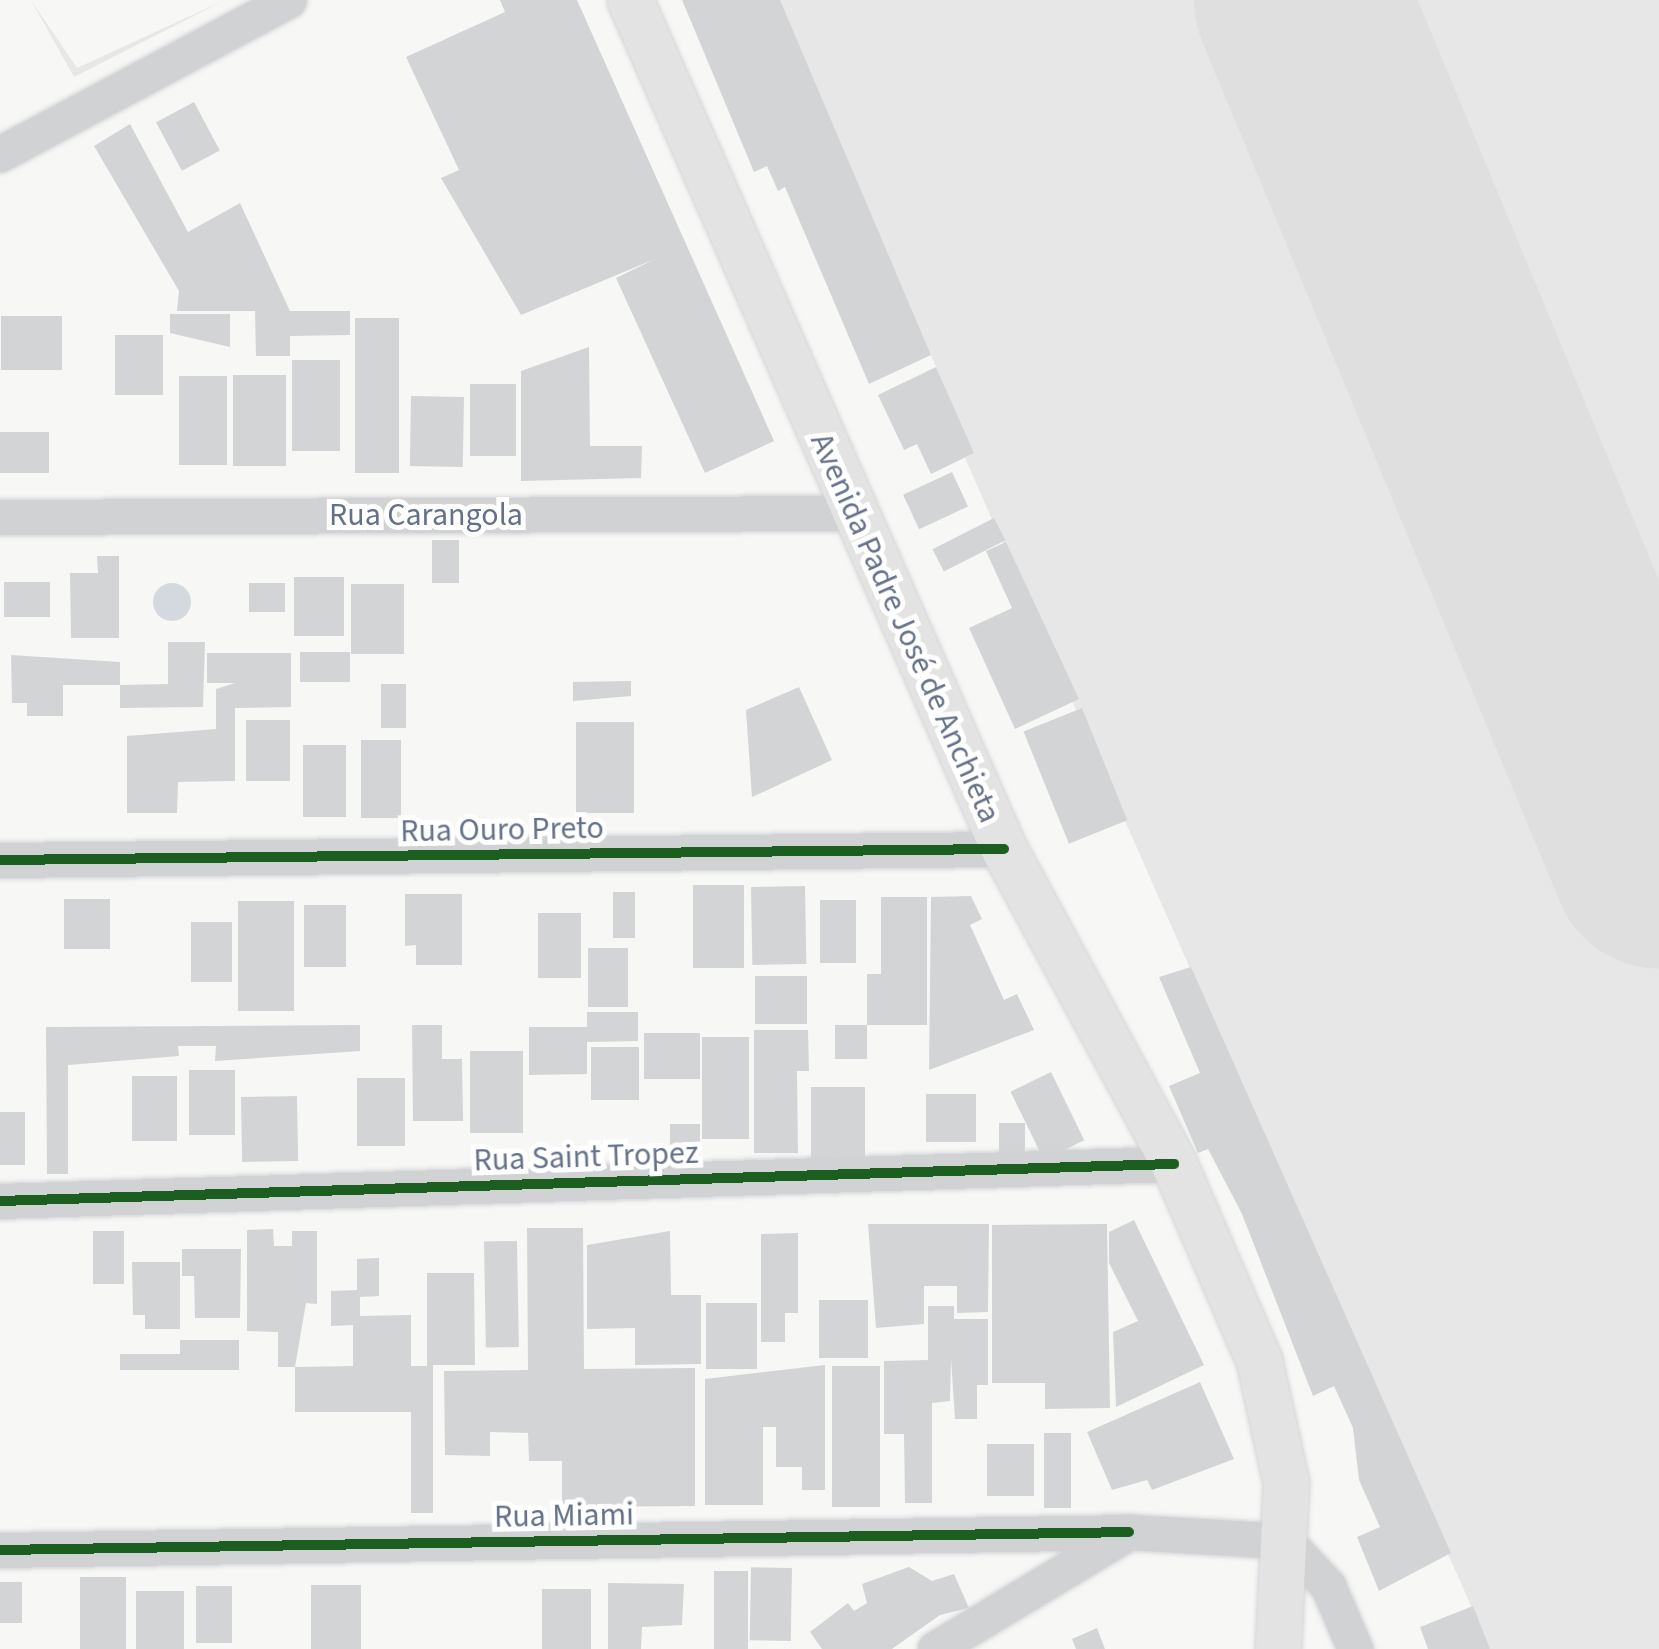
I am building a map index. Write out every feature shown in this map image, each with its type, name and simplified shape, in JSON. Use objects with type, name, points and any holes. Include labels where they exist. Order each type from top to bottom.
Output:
[{"type":"main road","name":"Avenida Padre José de Anchieta","points":[[630,0],[1004,849],[1174,1164],[1259,1360],[1286,1483],[1278,1649]]},
{"type":"street","points":[[0,154],[289,0]]},
{"type":"street","name":"Rua Carangola","points":[[0,518],[853,512]]},
{"type":"street","name":"Rua Ouro Preto","points":[[0,860],[1004,849]]},
{"type":"street","name":"Rua Saint Tropez","points":[[0,1201],[1174,1164]]},
{"type":"street","points":[[935,1649],[1129,1532]]},
{"type":"street","name":"Rua Miami","points":[[0,1550],[1129,1532],[1286,1541]]},
{"type":"street","points":[[1286,1541],[1328,1586],[1355,1649]]},
{"type":"shaded area","points":[[31,0],[77,68],[225,0],[74,77]]},
{"type":"shaded area","points":[[779,0],[1659,0],[1659,1649],[1490,1649],[965,458],[973,453]]},
{"type":"shaded area","points":[[172,583],[186,588],[191,602],[186,616],[172,621],[158,616],[153,602],[158,588]]},
{"type":"building","points":[[500,0],[577,0],[774,441],[705,473],[616,278],[655,259],[521,315],[441,178],[459,170],[406,57],[505,12]]},
{"type":"building","points":[[682,0],[780,0],[931,355],[869,384],[785,187],[778,191],[767,166],[754,172]]},
{"type":"building","points":[[194,102],[220,151],[182,171],[156,122]]},
{"type":"building","points":[[130,124],[188,232],[240,203],[290,311],[350,311],[350,335],[290,336],[290,356],[256,356],[255,311],[177,311],[179,291],[94,146]]},
{"type":"building","points":[[170,314],[230,314],[230,347],[170,333]]},
{"type":"building","points":[[1,316],[62,316],[62,370],[1,370]]},
{"type":"building","points":[[355,318],[399,318],[399,473],[355,473]]},
{"type":"building","points":[[115,335],[163,335],[163,395],[115,395]]},
{"type":"building","points":[[589,347],[590,446],[642,446],[641,478],[521,481],[521,371]]},
{"type":"building","points":[[292,360],[340,360],[340,451],[292,451]]},
{"type":"building","points":[[936,367],[974,453],[931,474],[917,444],[904,450],[878,395]]},
{"type":"building","points":[[233,375],[286,375],[286,466],[233,466]]},
{"type":"building","points":[[179,376],[227,376],[227,465],[179,465]]},
{"type":"building","points":[[470,384],[516,384],[516,456],[470,456]]},
{"type":"building","points":[[411,396],[464,397],[463,467],[410,466]]},
{"type":"building","points":[[0,432],[49,432],[49,473],[0,473]]},
{"type":"building","points":[[952,472],[968,506],[919,529],[903,495]]},
{"type":"building","points":[[994,518],[1005,540],[944,572],[933,549]]},
{"type":"building","points":[[432,540],[459,540],[459,583],[432,583]]},
{"type":"building","points":[[1006,542],[1079,699],[1015,729],[969,628],[1012,608],[986,551]]},
{"type":"building","points":[[97,556],[119,556],[119,638],[71,638],[70,573],[98,573]]},
{"type":"building","points":[[294,577],[344,577],[344,636],[294,636]]},
{"type":"building","points":[[4,582],[50,582],[50,617],[4,617]]},
{"type":"building","points":[[249,583],[285,583],[285,612],[249,612]]},
{"type":"building","points":[[351,584],[404,584],[404,654],[351,654]]},
{"type":"building","points":[[168,642],[205,642],[203,707],[120,708],[120,685],[168,684]]},
{"type":"building","points":[[300,652],[350,652],[350,682],[300,682]]},
{"type":"building","points":[[207,653],[291,653],[291,707],[235,708],[235,781],[178,782],[177,813],[127,813],[127,736],[216,729],[216,689],[235,683],[207,683]]},
{"type":"building","points":[[11,655],[120,662],[120,685],[63,685],[63,716],[27,716],[27,703],[12,703]]},
{"type":"building","points":[[631,681],[631,696],[573,701],[573,682]]},
{"type":"building","points":[[381,684],[406,684],[406,728],[381,728]]},
{"type":"building","points":[[799,687],[832,760],[752,797],[746,710]]},
{"type":"building","points":[[1082,708],[1127,820],[1069,844],[1024,732]]},
{"type":"building","points":[[246,720],[290,720],[290,781],[246,781]]},
{"type":"building","points":[[576,722],[634,722],[634,813],[576,813]]},
{"type":"building","points":[[361,740],[401,740],[401,818],[361,818]]},
{"type":"building","points":[[303,745],[346,745],[346,817],[303,817]]},
{"type":"building","points":[[693,885],[744,885],[744,968],[693,968]]},
{"type":"building","points":[[805,886],[806,964],[752,965],[751,887]]},
{"type":"building","points":[[613,892],[635,892],[635,938],[613,938]]},
{"type":"building","points":[[405,894],[462,894],[462,965],[416,965],[416,945],[405,946]]},
{"type":"building","points":[[971,896],[982,919],[970,925],[1004,1000],[1017,994],[1034,1030],[929,1070],[931,897]]},
{"type":"building","points":[[881,897],[927,897],[927,1025],[867,1025],[867,974],[881,974]]},
{"type":"building","points":[[64,899],[110,899],[110,949],[64,949]]},
{"type":"building","points":[[820,900],[856,900],[856,963],[820,963]]},
{"type":"building","points":[[238,901],[294,901],[294,1011],[238,1011]]},
{"type":"building","points":[[304,905],[346,905],[346,967],[304,967]]},
{"type":"building","points":[[538,913],[581,913],[581,978],[538,978]]},
{"type":"building","points":[[191,922],[232,922],[232,982],[191,982]]},
{"type":"building","points":[[588,948],[628,948],[628,1007],[588,1007]]},
{"type":"building","points":[[1191,967],[1451,1553],[1379,1591],[1357,1537],[1380,1527],[1359,1480],[1353,1428],[1334,1386],[1313,1396],[1242,1214],[1208,1149],[1198,1153],[1169,1086],[1200,1073],[1159,977]]},
{"type":"building","points":[[755,976],[807,976],[807,1024],[755,1024]]},
{"type":"building","points":[[587,1012],[638,1012],[638,1041],[587,1042],[587,1074],[529,1075],[529,1027],[587,1027]]},
{"type":"building","points":[[360,1025],[360,1051],[215,1061],[216,1046],[178,1046],[179,1056],[68,1065],[68,1174],[47,1174],[46,1027]]},
{"type":"building","points":[[412,1025],[442,1025],[442,1059],[462,1059],[463,1121],[413,1121]]},
{"type":"building","points":[[835,1025],[867,1025],[867,1059],[835,1059]]},
{"type":"building","points":[[754,1030],[808,1030],[809,1071],[797,1071],[798,1153],[754,1153]]},
{"type":"building","points":[[644,1033],[700,1033],[700,1079],[644,1079]]},
{"type":"building","points":[[702,1037],[749,1037],[749,1139],[702,1139]]},
{"type":"building","points":[[591,1047],[639,1047],[639,1100],[591,1100]]},
{"type":"building","points":[[470,1051],[523,1051],[523,1133],[470,1133]]},
{"type":"building","points":[[189,1070],[235,1070],[235,1135],[189,1135]]},
{"type":"building","points":[[1051,1072],[1084,1140],[1044,1160],[1011,1092]]},
{"type":"building","points":[[132,1076],[177,1076],[177,1141],[132,1141]]},
{"type":"building","points":[[357,1078],[405,1078],[405,1146],[357,1146]]},
{"type":"building","points":[[811,1087],[865,1087],[865,1163],[811,1163]]},
{"type":"building","points":[[926,1094],[976,1094],[976,1142],[926,1142]]},
{"type":"building","points":[[297,1096],[298,1161],[242,1162],[241,1097]]},
{"type":"building","points":[[0,1112],[25,1112],[25,1165],[0,1165]]},
{"type":"building","points":[[999,1123],[1025,1123],[1025,1163],[999,1163]]},
{"type":"building","points":[[670,1124],[700,1124],[700,1156],[670,1156]]},
{"type":"building","points":[[1134,1220],[1204,1365],[1116,1407],[1113,1332],[1138,1321],[1109,1263],[1109,1232]]},
{"type":"building","points":[[868,1224],[989,1224],[988,1312],[957,1313],[957,1286],[924,1286],[924,1324],[876,1328]]},
{"type":"building","points":[[1107,1224],[1110,1408],[1045,1409],[1045,1383],[992,1383],[992,1225]]},
{"type":"building","points":[[527,1228],[583,1228],[584,1369],[695,1368],[695,1506],[562,1507],[562,1461],[529,1461],[528,1433],[490,1432],[490,1456],[445,1455],[444,1371],[528,1370]]},
{"type":"building","points":[[273,1229],[274,1246],[292,1246],[292,1231],[317,1231],[317,1304],[306,1303],[295,1367],[278,1367],[278,1332],[247,1331],[247,1230]]},
{"type":"building","points":[[93,1231],[124,1231],[124,1284],[93,1284]]},
{"type":"building","points":[[670,1231],[671,1295],[701,1295],[701,1364],[635,1365],[635,1328],[587,1329],[587,1245]]},
{"type":"building","points":[[798,1233],[798,1313],[785,1313],[785,1342],[761,1342],[761,1234]]},
{"type":"building","points":[[517,1241],[519,1347],[486,1348],[484,1242]]},
{"type":"building","points":[[182,1249],[241,1249],[240,1318],[195,1318],[194,1276],[182,1276]]},
{"type":"building","points":[[379,1258],[379,1296],[360,1297],[360,1316],[411,1315],[411,1366],[427,1366],[427,1273],[474,1273],[475,1365],[433,1365],[433,1513],[411,1513],[411,1412],[295,1412],[295,1367],[353,1366],[353,1325],[331,1326],[331,1291],[357,1290],[357,1259]]},
{"type":"building","points":[[132,1262],[180,1262],[180,1329],[145,1329],[145,1315],[133,1315]]},
{"type":"building","points":[[819,1300],[868,1300],[868,1358],[819,1358]]},
{"type":"building","points":[[706,1303],[757,1303],[757,1369],[706,1369]]},
{"type":"building","points":[[928,1306],[954,1306],[954,1319],[988,1319],[988,1385],[977,1385],[977,1419],[955,1419],[951,1359],[950,1401],[932,1403],[932,1503],[905,1503],[904,1434],[884,1434],[884,1361],[928,1360]]},
{"type":"building","points":[[180,1340],[239,1340],[239,1370],[120,1370],[120,1354],[180,1354]]},
{"type":"building","points":[[825,1365],[825,1490],[802,1490],[802,1467],[776,1467],[776,1427],[763,1427],[763,1505],[705,1505],[705,1379]]},
{"type":"building","points":[[832,1366],[880,1366],[880,1507],[832,1507]]},
{"type":"building","points":[[1200,1382],[1234,1459],[1152,1490],[1147,1480],[1112,1490],[1087,1432]]},
{"type":"building","points":[[1044,1433],[1071,1433],[1071,1508],[1044,1508]]},
{"type":"building","points":[[987,1444],[1034,1444],[1034,1496],[987,1496]]},
{"type":"building","points":[[751,1567],[792,1568],[791,1641],[750,1640]]},
{"type":"building","points":[[909,1567],[932,1581],[954,1574],[969,1608],[940,1615],[892,1649],[822,1649],[810,1632],[848,1603],[854,1611],[867,1603],[862,1584]]},
{"type":"building","points":[[714,1571],[748,1571],[748,1649],[714,1649]]},
{"type":"building","points":[[80,1577],[126,1577],[126,1649],[80,1649]]},
{"type":"building","points":[[0,1582],[22,1582],[22,1623],[0,1623]]},
{"type":"building","points":[[608,1583],[684,1584],[682,1625],[642,1627],[641,1649],[608,1649]]},
{"type":"building","points":[[311,1585],[361,1585],[361,1649],[311,1649]]},
{"type":"building","points":[[196,1586],[232,1586],[232,1643],[196,1643]]},
{"type":"building","points":[[542,1589],[591,1589],[591,1649],[542,1649]]},
{"type":"building","points":[[136,1591],[184,1591],[184,1649],[136,1649]]},
{"type":"building","points":[[1473,1606],[1490,1649],[1428,1649],[1420,1627]]},
{"type":"building","points":[[1097,1628],[1105,1649],[1076,1649],[1072,1639]]},
{"type":"runway","points":[[1301,0],[1659,861]]},
{"type":"cycle path","points":[[0,860],[1004,849]]},
{"type":"cycle path","points":[[0,1201],[1174,1164]]},
{"type":"cycle path","points":[[0,1550],[1129,1532]]}]
